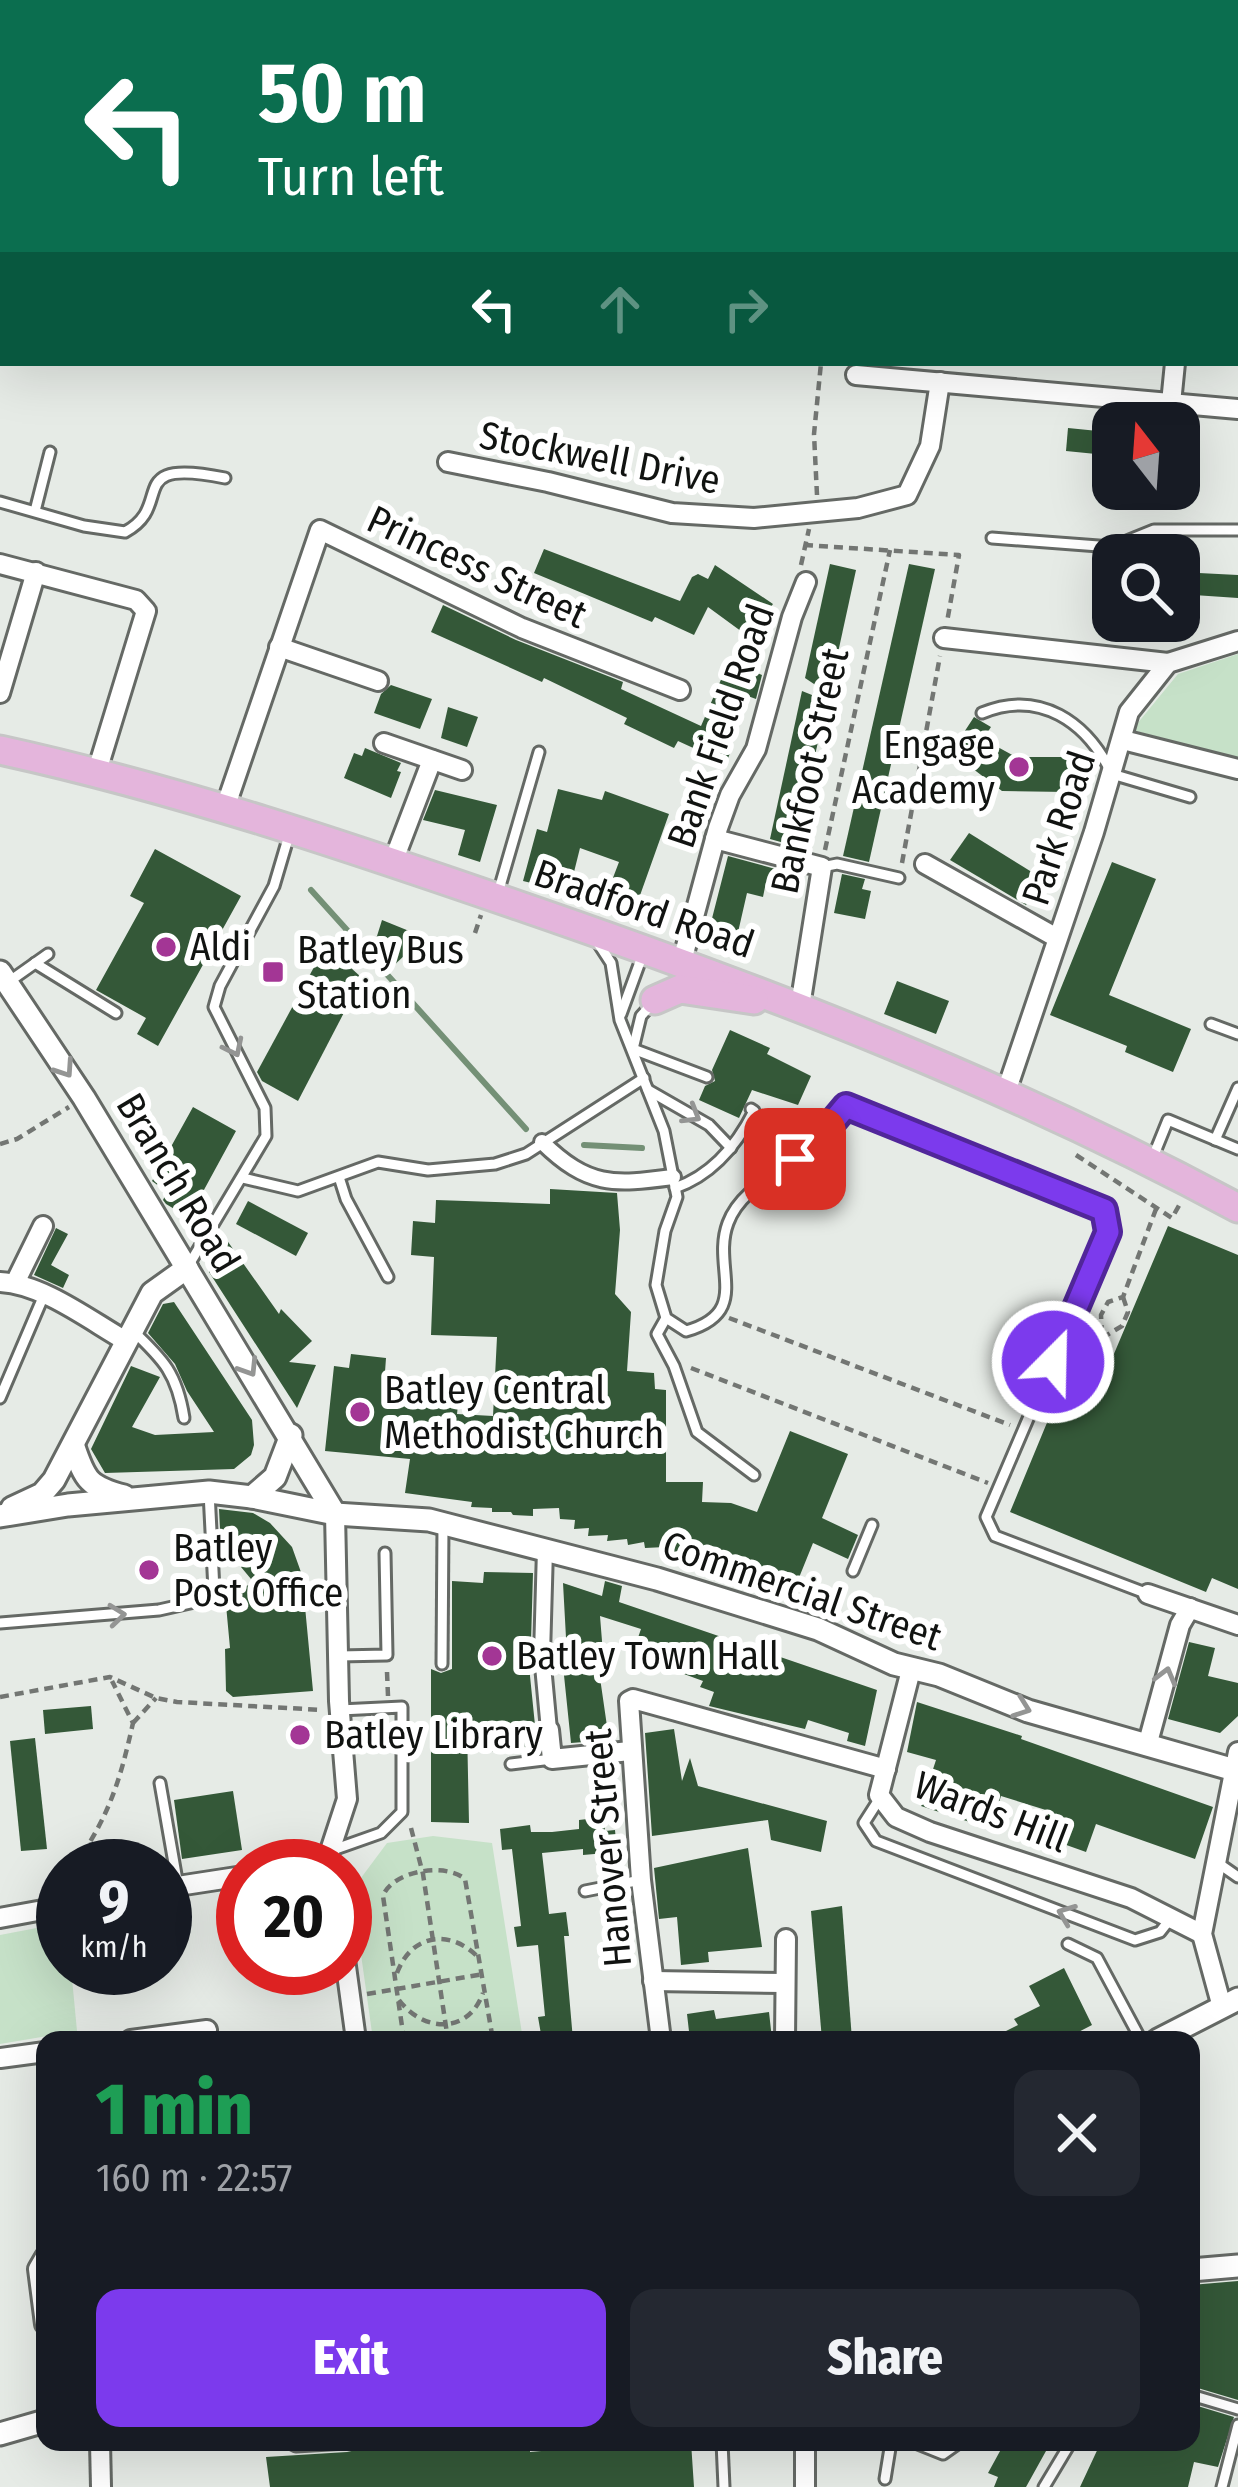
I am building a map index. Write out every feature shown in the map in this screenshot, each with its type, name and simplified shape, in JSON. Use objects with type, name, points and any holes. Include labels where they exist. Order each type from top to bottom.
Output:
[{"type":"main road","name":"Bradford Road","points":[[0,750],[98,771],[291,827],[682,961],[1006,1092],[1238,1208]]},
{"type":"main road","points":[[655,1000],[680,989],[800,1006]]},
{"type":"street","points":[[1171,402],[1175,366]]},
{"type":"street","points":[[856,375],[1150,402]]},
{"type":"street","name":"Stockwell Drive","points":[[448,462],[672,512],[754,518],[859,508],[907,495],[930,446],[940,382]]},
{"type":"street","points":[[1200,407],[1238,410]]},
{"type":"street","name":"Princess Street","points":[[225,808],[320,530],[522,628],[680,689]]},
{"type":"street","points":[[0,564],[136,600],[146,610],[98,771]]},
{"type":"street","points":[[0,692],[36,572]]},
{"type":"street","name":"Bank Field Road","points":[[682,961],[715,839],[730,795],[756,749],[806,582]]},
{"type":"street","points":[[944,638],[1168,663],[1238,641]]},
{"type":"street","points":[[279,647],[378,681]]},
{"type":"street","name":"Park Road","points":[[1006,1092],[1129,712],[1168,663]]},
{"type":"street","points":[[1123,740],[1238,769]]},
{"type":"street","points":[[384,743],[462,770]]},
{"type":"street","points":[[393,862],[432,760]]},
{"type":"street","points":[[715,839],[822,867]]},
{"type":"street","points":[[925,864],[1058,938]]},
{"type":"street","name":"Bankfoot Street","points":[[800,1006],[822,867]]},
{"type":"street","name":"Branch Road","points":[[4,977],[84,1098],[335,1514]]},
{"type":"street","points":[[542,1142],[586,1177],[618,1184],[674,1183]]},
{"type":"street","points":[[43,1226],[7,1282],[129,1336]]},
{"type":"street","points":[[0,1515],[42,1494],[74,1447],[152,1293],[187,1268]]},
{"type":"street","points":[[252,1497],[274,1477],[291,1435]]},
{"type":"street","points":[[74,1447],[84,1477],[100,1490],[130,1498]]},
{"type":"street","name":"Commercial Street","points":[[0,1515],[209,1492],[335,1514],[443,1523],[818,1629],[911,1670],[939,1675],[1028,1711],[1147,1746],[1236,1764]]},
{"type":"street","points":[[334,1839],[347,1799],[335,1514]]},
{"type":"street","points":[[544,1549],[542,1655],[552,1759],[630,1751]]},
{"type":"street","points":[[1148,1594],[1238,1624]]},
{"type":"street","points":[[1147,1746],[1180,1625],[1190,1608]]},
{"type":"street","name":"Wards Hill","points":[[911,1670],[880,1798],[896,1816],[930,1832],[1131,1898],[1202,1934]]},
{"type":"street","name":"Hanover Street","points":[[660,2031],[630,1751],[628,1706],[633,1699],[886,1768]]},
{"type":"street","points":[[1172,2031],[1230,2003],[1202,1934],[1236,1764]]},
{"type":"street","points":[[0,1918],[36,1911]]},
{"type":"street","points":[[785,2031],[786,1939]]},
{"type":"street","points":[[653,1981],[783,1984]]},
{"type":"street","points":[[350,1996],[355,2031]]},
{"type":"street","points":[[202,2009],[207,2031]]},
{"type":"street","points":[[0,2058],[36,2053]]},
{"type":"street","points":[[1200,2269],[1238,2266]]},
{"type":"street","points":[[0,2434],[36,2424]]},
{"type":"street","points":[[100,2451],[101,2487]]},
{"type":"street","points":[[805,2451],[805,2487]]},
{"type":"lane","points":[[35,511],[50,452]]},
{"type":"lane","points":[[0,502],[84,526],[125,532],[143,518],[153,487],[171,473],[185,470],[225,478]]},
{"type":"lane","points":[[992,538],[1112,547],[1154,530],[1238,530]]},
{"type":"lane","points":[[982,713],[1019,703],[1051,710],[1070,718],[1099,747],[1112,774],[1190,797]]},
{"type":"lane","points":[[497,898],[538,752]]},
{"type":"lane","points":[[187,1268],[266,1136],[267,1120],[214,1007],[220,986],[281,871],[291,827]]},
{"type":"lane","points":[[822,867],[837,864],[899,878]]},
{"type":"lane","points":[[589,930],[611,963],[620,1020],[664,1131],[677,1197],[665,1231],[656,1285],[666,1318],[686,1331],[708,1324],[718,1314],[729,1285],[722,1250],[728,1223],[745,1195],[815,1143],[846,1106],[1104,1210],[1108,1232],[986,1517],[995,1536],[1148,1594]]},
{"type":"lane","points":[[620,1020],[644,949]]},
{"type":"lane","points":[[4,977],[48,954]]},
{"type":"lane","points":[[633,1049],[641,1016],[682,961]]},
{"type":"lane","points":[[34,963],[116,1013]]},
{"type":"lane","points":[[1210,1024],[1238,1034]]},
{"type":"lane","points":[[633,1049],[707,1077]]},
{"type":"lane","points":[[243,1178],[298,1191],[378,1162],[428,1170],[495,1164],[526,1154],[644,1078]]},
{"type":"lane","points":[[1215,1140],[1238,1088]]},
{"type":"lane","points":[[648,1090],[710,1125],[731,1148]]},
{"type":"lane","points":[[674,1183],[703,1174],[731,1148],[754,1111],[751,1108]]},
{"type":"lane","points":[[1150,1162],[1168,1120],[1238,1149]]},
{"type":"lane","points":[[339,1177],[388,1276]]},
{"type":"lane","points":[[0,1398],[44,1295]]},
{"type":"lane","points":[[666,1318],[657,1334],[674,1366],[697,1432],[754,1475]]},
{"type":"lane","points":[[129,1336],[160,1357],[178,1384],[184,1418]]},
{"type":"lane","points":[[0,1623],[159,1610],[208,1599],[214,1591],[209,1492]]},
{"type":"lane","points":[[442,1664],[443,1523]]},
{"type":"lane","points":[[853,1570],[872,1525]]},
{"type":"lane","points":[[339,1660],[387,1655],[385,1553]]},
{"type":"lane","points":[[340,1710],[402,1707],[402,1812],[369,1839]]},
{"type":"lane","points":[[511,1764],[552,1759]]},
{"type":"lane","points":[[160,1783],[166,1839]]},
{"type":"lane","points":[[880,1798],[864,1823],[875,1841],[1135,1940],[1160,1932],[1171,1918]]},
{"type":"lane","points":[[1215,1861],[1238,1877]]},
{"type":"lane","points":[[585,1891],[641,1880]]},
{"type":"lane","points":[[1068,1944],[1097,1958],[1150,2031]]},
{"type":"lane","points":[[1200,2398],[1238,2409]]},
{"type":"lane","points":[[1222,2487],[1238,2425]]},
{"type":"lane","points":[[722,2451],[724,2487]]},
{"type":"lane","points":[[885,2479],[890,2451]]},
{"type":"lane","points":[[1044,2487],[1066,2451]]},
{"type":"path","points":[[801,555],[814,512],[821,366]]},
{"type":"path","points":[[805,544],[959,555],[899,878]]},
{"type":"path","name":"Bankfoot Street","points":[[822,867],[890,550]]},
{"type":"path","points":[[0,1144],[17,1139],[84,1098]]},
{"type":"path","points":[[1064,1148],[1172,1218],[1192,1184]]},
{"type":"path","points":[[1102,1338],[1122,1326],[1128,1312],[1123,1298],[1156,1209]]},
{"type":"path","points":[[1092,1362],[1102,1338],[1101,1315],[1108,1302],[1123,1298]]},
{"type":"path","points":[[718,1314],[1024,1430]]},
{"type":"path","points":[[674,1366],[696,1368],[1000,1488]]},
{"type":"path","points":[[387,1655],[389,1708]]},
{"type":"path","points":[[0,1697],[110,1677],[156,1698],[340,1710]]},
{"type":"path","points":[[110,1677],[134,1723]]},
{"type":"path","points":[[94,1839],[118,1790],[134,1723],[156,1698]]},
{"type":"path","points":[[402,1812],[415,1836],[447,2031]]},
{"type":"path","points":[[403,2031],[383,1896],[392,1880],[454,1870],[465,1879],[491,2031]]},
{"type":"path","points":[[395,1978],[411,1948],[433,1939],[453,1939],[477,1956]]},
{"type":"path","points":[[350,1996],[484,1974]]},
{"type":"path","points":[[398,1998],[421,2021],[446,2025],[472,2013],[484,1988]]},
{"type":"green space","points":[[1238,654],[1238,758],[1132,730],[1178,674]]},
{"type":"green space","points":[[433,1836],[492,1843],[522,2031],[372,2031],[367,1995],[372,1995],[372,1863],[387,1843]]},
{"type":"green space","points":[[36,1928],[36,1995],[74,1995],[77,2031],[36,2031],[36,2038],[0,2044],[0,1935]]},
{"type":"building","points":[[1068,428],[1092,430],[1092,454],[1066,451]]},
{"type":"building","points":[[544,549],[680,601],[692,577],[698,574],[708,579],[715,565],[773,604],[749,637],[708,607],[694,635],[534,573]]},
{"type":"building","points":[[830,564],[856,570],[829,694],[805,678]]},
{"type":"building","points":[[909,564],[935,569],[869,862],[843,856]]},
{"type":"building","points":[[1200,573],[1238,575],[1238,598],[1200,595]]},
{"type":"building","points":[[443,605],[623,682],[621,689],[701,726],[729,661],[762,675],[756,699],[745,695],[725,743],[733,746],[726,763],[678,741],[674,748],[624,724],[627,718],[544,678],[542,682],[431,632]]},
{"type":"building","points":[[391,685],[432,699],[420,729],[374,713],[381,694]]},
{"type":"building","points":[[802,691],[827,701],[795,846],[770,839]]},
{"type":"building","points":[[448,707],[478,717],[467,747],[441,738]]},
{"type":"building","points":[[974,717],[991,727],[983,739],[1016,757],[1069,757],[1067,792],[1002,791],[968,765],[973,758],[955,746]]},
{"type":"building","points":[[365,748],[401,763],[391,798],[344,778],[354,753],[362,756]]},
{"type":"building","points":[[558,789],[602,800],[605,791],[669,814],[633,915],[603,904],[619,862],[580,848],[569,892],[523,881],[537,829],[547,832]]},
{"type":"building","points":[[435,790],[497,805],[480,862],[458,855],[465,830],[423,820]]},
{"type":"building","points":[[969,833],[1043,879],[1026,905],[950,860]]},
{"type":"building","name":"Aldi","points":[[155,849],[241,896],[158,1046],[137,1034],[146,1018],[96,990],[144,903],[130,896]]},
{"type":"building","points":[[728,856],[790,873],[787,886],[766,882],[763,897],[747,893],[736,941],[708,934]]},
{"type":"building","points":[[1112,862],[1156,879],[1109,995],[1191,1029],[1173,1072],[1125,1052],[1127,1046],[1050,1015]]},
{"type":"building","points":[[842,874],[865,879],[862,889],[871,891],[865,919],[834,913]]},
{"type":"building","points":[[382,920],[424,937],[388,971],[372,952]]},
{"type":"building","points":[[326,945],[362,978],[298,1101],[262,1081],[257,1072]]},
{"type":"building","points":[[897,981],[949,1001],[936,1034],[884,1014]]},
{"type":"building","points":[[730,1030],[770,1048],[767,1054],[811,1076],[798,1105],[752,1090],[739,1118],[699,1100],[705,1086],[715,1081],[712,1070]]},
{"type":"building","points":[[193,1107],[236,1131],[199,1199],[208,1216],[181,1201],[176,1210],[166,1204],[167,1192],[152,1181]]},
{"type":"building","points":[[550,1189],[617,1193],[620,1230],[615,1294],[631,1312],[627,1371],[654,1373],[655,1389],[666,1390],[666,1482],[703,1482],[702,1502],[731,1503],[757,1512],[790,1431],[848,1454],[822,1518],[858,1535],[848,1559],[813,1543],[794,1590],[725,1561],[703,1559],[702,1554],[685,1556],[684,1552],[665,1552],[665,1547],[645,1548],[644,1542],[628,1545],[627,1539],[588,1536],[589,1528],[574,1529],[575,1520],[560,1519],[559,1508],[533,1509],[533,1516],[513,1515],[471,1507],[472,1502],[405,1493],[410,1459],[325,1451],[334,1366],[349,1368],[351,1354],[386,1358],[385,1372],[396,1373],[393,1397],[458,1405],[457,1414],[493,1416],[497,1337],[431,1335],[434,1257],[411,1255],[413,1221],[435,1223],[436,1200],[550,1204]]},
{"type":"building","points":[[248,1201],[308,1233],[296,1256],[236,1224]]},
{"type":"building","points":[[1168,1226],[1238,1255],[1238,1589],[1212,1578],[1206,1592],[1010,1512],[1075,1355],[1108,1368]]},
{"type":"building","points":[[56,1228],[68,1234],[51,1265],[69,1275],[63,1288],[34,1275]]},
{"type":"building","points":[[226,1239],[279,1314],[281,1309],[312,1341],[289,1362],[316,1365],[297,1408],[209,1272]]},
{"type":"building","points":[[174,1302],[252,1420],[251,1455],[234,1469],[105,1473],[91,1449],[131,1366],[160,1377],[132,1427],[155,1435],[214,1432],[175,1364],[148,1333],[163,1304]]},
{"type":"building","points":[[219,1509],[253,1513],[270,1523],[292,1547],[302,1575],[313,1691],[233,1697],[226,1691],[225,1649],[230,1648],[226,1605],[220,1606],[220,1598],[223,1587],[256,1585],[241,1567],[258,1548],[221,1548]]},
{"type":"building","points":[[484,1572],[533,1573],[530,1676],[537,1745],[492,1752],[490,1726],[467,1727],[469,1823],[431,1822],[431,1669],[441,1673],[452,1669],[452,1581],[483,1583]]},
{"type":"building","points":[[605,1581],[622,1586],[619,1602],[877,1690],[865,1746],[847,1741],[849,1733],[808,1720],[805,1729],[709,1706],[714,1692],[700,1687],[703,1681],[632,1655],[641,1629],[600,1616],[604,1666],[598,1664],[609,1740],[571,1743],[562,1656],[567,1656],[563,1583],[602,1596]]},
{"type":"building","points":[[1189,1642],[1215,1648],[1208,1676],[1238,1683],[1238,1716],[1220,1733],[1168,1719]]},
{"type":"building","points":[[917,1702],[1213,1807],[1195,1859],[1096,1824],[1086,1852],[1041,1836],[1049,1811],[1001,1796],[991,1829],[921,1806],[936,1760],[907,1752]]},
{"type":"building","points":[[91,1706],[93,1729],[45,1734],[43,1710]]},
{"type":"building","points":[[674,1729],[682,1781],[690,1758],[698,1786],[827,1821],[821,1852],[771,1840],[768,1820],[652,1836],[645,1733]]},
{"type":"building","points":[[35,1738],[46,1839],[36,1839],[36,1850],[21,1851],[10,1741]]},
{"type":"building","points":[[233,1791],[240,1839],[216,1839],[216,1854],[192,1858],[192,1839],[179,1839],[174,1800]]},
{"type":"building","points":[[604,1817],[605,1831],[615,1830],[617,1852],[542,1853],[549,1914],[566,1912],[572,2031],[540,2031],[538,2017],[545,2016],[538,1945],[517,1947],[514,1927],[521,1926],[512,1849],[502,1850],[500,1829],[530,1825],[531,1832],[579,1829],[579,1820]]},
{"type":"building","points":[[748,1848],[762,1947],[708,1952],[709,1962],[681,1965],[677,1917],[659,1919],[654,1868]]},
{"type":"building","points":[[842,1906],[851,2031],[821,2031],[811,1911]]},
{"type":"building","points":[[1064,1968],[1092,2025],[1080,2031],[1006,2031],[1018,2025],[1014,2019],[1040,2006],[1029,1986]]},
{"type":"building","points":[[714,2010],[716,2019],[769,2012],[771,2031],[689,2031],[687,2014]]},
{"type":"building","points":[[1238,2281],[1238,2400],[1200,2389],[1200,2284]]},
{"type":"building","points":[[1200,2407],[1234,2417],[1218,2467],[1194,2462],[1188,2487],[1080,2487],[1097,2451],[1200,2451]]},
{"type":"building","points":[[692,2451],[694,2487],[270,2487],[266,2457],[347,2452]]},
{"type":"building","points":[[1000,2451],[1046,2451],[1026,2487],[994,2487],[998,2477],[988,2473]]},
{"type":"waterway","points":[[311,890],[526,1129]]},
{"type":"waterway","points":[[584,1145],[642,1148]]},
{"type":"place","name":"Engage Academy","points":[[1019,767]]},
{"type":"place","name":"Aldi","points":[[166,947]]},
{"type":"place","name":"Batley Bus Station","points":[[273,972]]},
{"type":"place","name":"Batley Central Methodist Church","points":[[360,1412]]},
{"type":"place","name":"Batley Post Office","points":[[149,1570]]},
{"type":"place","name":"Batley Town Hall","points":[[492,1656]]},
{"type":"place","name":"Batley Library","points":[[300,1735]]},
{"type":"route","points":[[795,1159],[846,1106],[1104,1210],[1108,1232],[1053,1362]]}]
